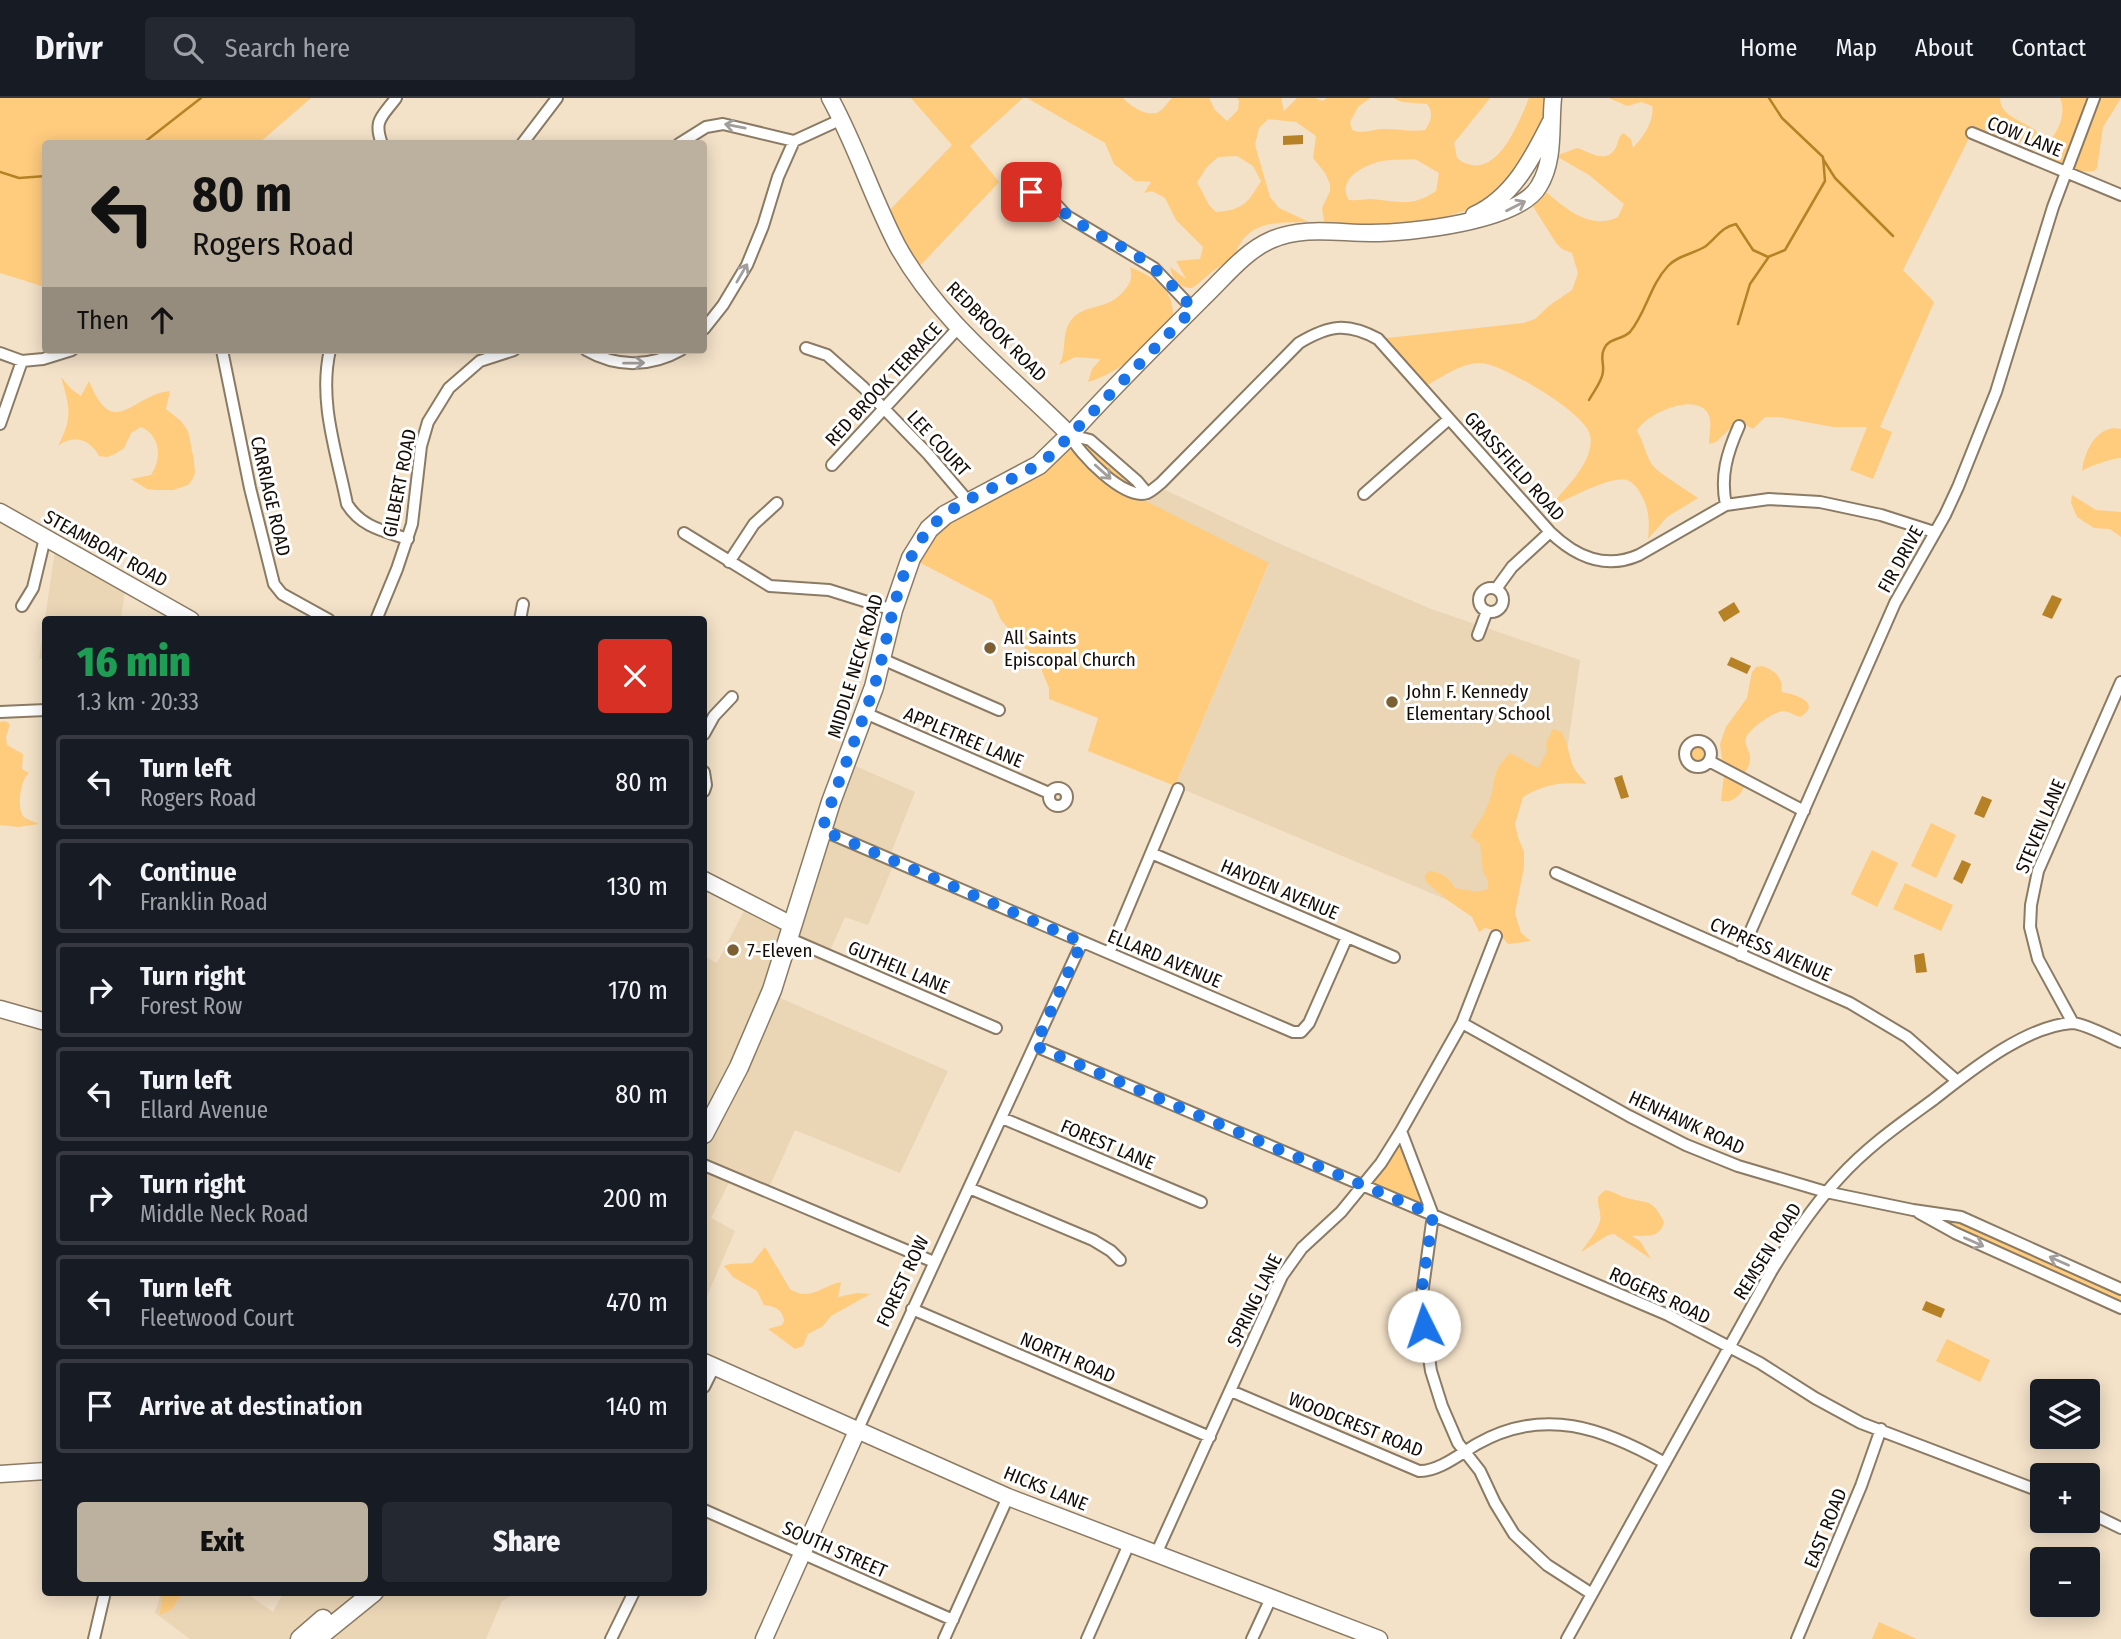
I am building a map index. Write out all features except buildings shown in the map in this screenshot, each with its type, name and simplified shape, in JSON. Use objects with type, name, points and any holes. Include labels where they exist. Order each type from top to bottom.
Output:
[{"type":"main road","name":"REDBROOK ROAD","points":[[830,98],[842,119],[898,246],[933,297],[959,327],[1070,435]]},
{"type":"main road","name":"MIDDLE NECK ROAD","points":[[707,1128],[756,1032],[772,990],[822,830],[882,659],[911,558],[920,542],[945,515],[1039,464],[1255,249],[1287,234],[1301,231],[1373,233],[1450,224],[1493,205],[1516,181],[1551,121],[1553,98]]},
{"type":"main road","name":"STEAMBOAT ROAD","points":[[0,512],[184,616]]},
{"type":"main road","points":[[707,882],[790,932]]},
{"type":"main road","points":[[0,1009],[42,1021]]},
{"type":"main road","name":"HICKS LANE","points":[[708,1365],[1008,1497],[1379,1639]]},
{"type":"main road","name":"FOREST ROW","points":[[764,1639],[858,1431]]},
{"type":"main road","points":[[0,1474],[42,1471]]},
{"type":"main road","points":[[300,1639],[350,1596]]},
{"type":"main road","points":[[316,1639],[369,1596]]},
{"type":"street","points":[[380,140],[376,129],[378,122],[396,98]]},
{"type":"street","points":[[525,140],[557,98]]},
{"type":"street","name":"COW LANE","points":[[2066,171],[2094,98]]},
{"type":"street","points":[[685,140],[706,127],[723,124],[794,141],[842,119]]},
{"type":"street","name":"COW LANE","points":[[1972,133],[2121,195]]},
{"type":"street","points":[[707,325],[723,305],[747,265],[763,226],[778,177],[794,141]]},
{"type":"street","name":"FIR DRIVE","points":[[1740,955],[1895,603],[1958,487],[1996,392],[2066,171]]},
{"type":"street","points":[[1048,196],[1068,216],[1154,268],[1193,309]]},
{"type":"street","name":"RED BROOK TERRACE","points":[[832,465],[959,327]]},
{"type":"street","name":"GRASSFIELD ROAD","points":[[1070,435],[1090,440],[1147,493],[1161,483],[1299,343],[1319,331],[1339,327],[1354,328],[1378,339],[1550,532],[1584,558],[1617,562],[1639,555],[1726,505],[1769,499],[1820,502],[1881,515],[1934,532]]},
{"type":"street","name":"LEE COURT","points":[[806,348],[827,355],[928,453],[968,501]]},
{"type":"street","points":[[0,352],[22,361],[59,354]]},
{"type":"street","name":"CARRIAGE ROAD","points":[[223,354],[250,488],[274,584],[282,594],[322,616]]},
{"type":"street","points":[[329,354],[326,367],[326,400],[347,504],[354,516],[367,525],[408,538]]},
{"type":"street","points":[[593,354],[623,364],[661,360],[673,354]]},
{"type":"street","name":"GILBERT ROAD","points":[[378,616],[408,538],[415,509],[421,446],[428,422],[449,388],[480,356]]},
{"type":"street","points":[[0,424],[22,361]]},
{"type":"street","points":[[1364,494],[1449,419]]},
{"type":"street","points":[[1726,505],[1722,487],[1723,471],[1738,426]]},
{"type":"street","points":[[729,562],[754,524],[777,503]]},
{"type":"street","points":[[1496,589],[1512,567],[1550,532]]},
{"type":"street","points":[[684,533],[770,586],[829,590],[894,610]]},
{"type":"street","points":[[22,606],[33,588],[45,538]]},
{"type":"street","points":[[1488,589],[1496,589],[1503,597],[1503,605],[1498,610],[1486,611],[1481,605],[1480,597],[1488,589]]},
{"type":"street","points":[[521,616],[523,604]]},
{"type":"street","points":[[1478,635],[1486,611]]},
{"type":"street","points":[[882,659],[999,710]]},
{"type":"street","name":"STEVEN LANE","points":[[2073,1023],[2038,959],[2030,927],[2031,905],[2038,871],[2118,699],[2121,682]]},
{"type":"street","points":[[707,729],[714,716],[732,697]]},
{"type":"street","points":[[0,712],[42,710]]},
{"type":"street","name":"APPLETREE LANE","points":[[864,713],[1049,793]]},
{"type":"street","points":[[1709,761],[1804,811]]},
{"type":"street","points":[[1109,953],[1178,789]]},
{"type":"street","name":"ELLARD AVENUE","points":[[822,830],[1293,1032],[1301,1032],[1309,1023],[1346,936]]},
{"type":"street","name":"HAYDEN AVENUE","points":[[1151,853],[1394,957]]},
{"type":"street","name":"CYPRESS AVENUE","points":[[1556,873],[1869,1013],[1907,1037],[1957,1081]]},
{"type":"street","name":"GUTHEIL LANE","points":[[790,932],[996,1028]]},
{"type":"street","name":"SPRING LANE","points":[[1156,1554],[1291,1261],[1341,1212],[1381,1163],[1462,1023],[1496,936]]},
{"type":"street","name":"FOREST ROW","points":[[858,1431],[1082,942]]},
{"type":"street","name":"HENHAWK ROAD","points":[[1462,1023],[1629,1116],[1686,1145],[1738,1166],[1826,1192],[1913,1210],[1961,1216],[2121,1289]]},
{"type":"street","points":[[2073,1023],[2121,1042]]},
{"type":"street","name":"REMSEN ROAD","points":[[1567,1639],[1796,1230],[1826,1192],[1872,1145],[1998,1052],[2026,1037],[2073,1023]]},
{"type":"street","name":"ROGERS ROAD","points":[[1035,1046],[1668,1315],[1760,1363],[1839,1412],[2030,1487]]},
{"type":"street","name":"FOREST LANE","points":[[1002,1118],[1200,1202]]},
{"type":"street","points":[[1401,1131],[1433,1215],[1422,1288],[1427,1348],[1442,1406],[1458,1443],[1480,1471],[1514,1534],[1548,1565],[1592,1594]]},
{"type":"street","points":[[707,1166],[934,1262]]},
{"type":"street","points":[[969,1188],[1093,1240],[1111,1251],[1120,1261]]},
{"type":"street","name":"HENHAWK ROAD","points":[[1913,1210],[1955,1233],[2121,1308]]},
{"type":"street","name":"NORTH ROAD","points":[[912,1309],[1210,1437]]},
{"type":"street","name":"WOODCREST ROAD","points":[[1231,1391],[1419,1471],[1434,1469],[1504,1431],[1545,1425],[1568,1425],[1600,1431],[1665,1463]]},
{"type":"street","name":"EAST ROAD","points":[[1797,1639],[1850,1514],[1881,1429]]},
{"type":"street","points":[[944,1639],[1008,1497]]},
{"type":"street","name":"SOUTH STREET","points":[[707,1511],[953,1620]]},
{"type":"street","points":[[2100,1518],[2121,1528]]},
{"type":"street","points":[[1087,1639],[1129,1544]]},
{"type":"street","points":[[94,1639],[104,1596]]},
{"type":"street","points":[[611,1639],[632,1596]]},
{"type":"street","points":[[1252,1639],[1271,1598]]},
{"type":"shaded area","points":[[0,98],[311,98],[262,140],[42,140],[42,286],[0,273]]},
{"type":"shaded area","points":[[911,98],[1023,98],[970,146],[999,182],[915,271],[884,216],[952,145]]},
{"type":"shaded area","points":[[1027,98],[1123,98],[1145,113],[1156,113],[1172,98],[1209,98],[1215,110],[1227,121],[1238,110],[1237,98],[1281,98],[1284,111],[1297,98],[1323,101],[1327,98],[1370,98],[1358,107],[1350,122],[1352,130],[1361,132],[1381,129],[1425,130],[1431,117],[1427,104],[1402,102],[1393,98],[1490,98],[1454,143],[1457,158],[1470,165],[1482,165],[1503,149],[1529,98],[1546,98],[1547,115],[1514,173],[1496,194],[1473,208],[1445,217],[1378,228],[1327,224],[1322,208],[1330,191],[1330,184],[1313,158],[1316,136],[1296,122],[1268,119],[1259,128],[1255,145],[1270,197],[1279,208],[1309,222],[1275,223],[1256,229],[1241,243],[1235,254],[1237,260],[1219,266],[1192,288],[1177,282],[1170,267],[1186,279],[1176,261],[1200,259],[1203,247],[1176,220],[1165,198],[1152,191],[1144,193],[1151,182],[1135,181],[1114,164],[1105,143]],"holes":[[[1237,156],[1253,166],[1261,181],[1244,204],[1216,212],[1209,205],[1197,182],[1218,157]],[[1415,159],[1439,173],[1436,191],[1412,202],[1349,200],[1346,186],[1349,179],[1360,170],[1382,161]]]},
{"type":"shaded area","points":[[1609,98],[2000,98],[2005,111],[2040,135],[2041,143],[2037,146],[1988,134],[1971,134],[1903,270],[1934,302],[1880,427],[1892,432],[1873,479],[1850,470],[1867,427],[1833,427],[1765,417],[1753,429],[1736,423],[1716,442],[1709,444],[1710,419],[1703,408],[1695,405],[1673,407],[1651,417],[1637,431],[1653,466],[1698,498],[1667,517],[1648,539],[1649,520],[1645,502],[1637,487],[1627,480],[1610,481],[1549,508],[1584,465],[1591,445],[1585,426],[1559,403],[1524,380],[1492,365],[1481,363],[1458,368],[1422,388],[1378,339],[1523,323],[1535,319],[1572,290],[1578,273],[1572,253],[1556,243],[1529,200],[1540,187],[1566,208],[1586,219],[1607,221],[1618,217],[1624,204],[1589,175],[1556,156],[1577,148],[1597,156],[1607,156],[1615,149],[1623,133],[1631,139],[1633,148],[1650,123],[1652,106],[1641,102],[1627,106]]},
{"type":"shaded area","points":[[2060,98],[2121,98],[2103,127],[2097,168],[2094,171],[2079,171],[2065,166],[2039,149],[2055,134],[2061,120]]},
{"type":"shaded area","points":[[1303,135],[1303,144],[1283,145],[1283,136]]},
{"type":"shaded area","points":[[1042,173],[1050,176],[1053,184],[1050,192],[1042,195],[1034,192],[1031,184],[1034,176]]},
{"type":"shaded area","points":[[1130,267],[1160,284],[1169,297],[1173,314],[1159,335],[1137,356],[1112,372],[1088,382],[1092,369],[1101,359],[1075,357],[1059,365],[1068,324],[1085,310],[1106,304],[1120,295],[1131,280]]},
{"type":"shaded area","points":[[61,377],[81,396],[89,381],[98,399],[107,409],[115,412],[156,394],[170,391],[166,409],[181,421],[188,431],[194,461],[195,473],[188,485],[173,490],[147,489],[131,479],[151,475],[157,462],[156,442],[148,431],[141,427],[131,433],[124,448],[107,457],[99,456],[96,450],[81,440],[70,440],[58,446],[68,420]]},
{"type":"shaded area","points":[[2113,428],[2121,429],[2121,458],[2082,471],[2085,457],[2095,438]]},
{"type":"shaded area","points":[[1070,435],[1122,489],[1269,563],[1175,786],[1088,751],[1098,718],[1049,699],[1049,688],[1040,666],[1001,620],[992,600],[911,558],[920,543]]},
{"type":"shaded area","points":[[1074,437],[1090,443],[1143,492],[1110,476]]},
{"type":"shaded area","name":"John F. Kennedy Elementary School","points":[[1159,487],[1278,543],[1431,609],[1580,660],[1564,773],[1520,774],[1486,916],[1175,786],[1269,564],[1133,495]]},
{"type":"shaded area","points":[[2072,495],[2096,510],[2121,512],[2121,537],[2110,529],[2094,528],[2077,517],[2071,503]]},
{"type":"shaded area","points":[[56,544],[126,583],[121,616],[45,616]]},
{"type":"shaded area","points":[[2052,595],[2062,599],[2052,619],[2042,615]]},
{"type":"shaded area","points":[[1734,602],[1740,612],[1724,622],[1718,612]]},
{"type":"shaded area","points":[[1731,657],[1751,666],[1747,674],[1727,665]]},
{"type":"shaded area","points":[[1762,666],[1778,675],[1781,692],[1799,697],[1808,703],[1809,707],[1800,717],[1785,711],[1775,714],[1748,734],[1746,741],[1750,759],[1744,776],[1745,785],[1736,798],[1721,801],[1724,775],[1720,744],[1726,727],[1747,698],[1752,672],[1756,667]]},
{"type":"shaded area","points":[[0,722],[10,724],[6,737],[7,745],[23,754],[22,769],[29,773],[22,787],[21,812],[23,816],[39,824],[18,827],[0,825]]},
{"type":"shaded area","points":[[1553,729],[1562,732],[1574,767],[1587,784],[1554,785],[1523,797],[1515,824],[1524,852],[1524,867],[1515,913],[1521,933],[1531,941],[1508,944],[1497,931],[1485,928],[1479,932],[1472,917],[1426,882],[1425,875],[1430,871],[1442,874],[1455,888],[1478,892],[1488,889],[1480,844],[1470,836],[1487,807],[1498,767],[1510,753],[1538,768],[1547,752],[1546,743]]},
{"type":"shaded area","points":[[1698,743],[1708,750],[1709,754],[1702,764],[1698,765],[1688,758],[1687,754],[1694,744]]},
{"type":"shaded area","points":[[846,762],[915,792],[889,858],[895,861],[868,925],[845,917],[828,955],[788,939],[771,994],[948,1071],[900,1173],[795,1130],[767,1192],[732,1177],[711,1218],[735,1231],[707,1296],[707,958],[717,963],[748,903],[792,924]]},
{"type":"shaded area","points":[[1622,775],[1629,797],[1621,799],[1614,778]]},
{"type":"shaded area","points":[[1982,796],[1992,800],[1984,818],[1974,814]]},
{"type":"shaded area","points":[[1931,823],[1956,835],[1936,878],[1911,866]]},
{"type":"shaded area","points":[[1872,850],[1898,863],[1877,907],[1851,894]]},
{"type":"shaded area","points":[[1962,860],[1971,864],[1962,884],[1953,879]]},
{"type":"shaded area","points":[[1905,883],[1953,905],[1941,931],[1893,909]]},
{"type":"shaded area","points":[[1924,953],[1927,972],[1916,973],[1914,955]]},
{"type":"shaded area","points":[[1400,1137],[1429,1211],[1366,1184]]},
{"type":"shaded area","points":[[1606,1190],[1649,1203],[1660,1214],[1664,1222],[1656,1234],[1632,1236],[1640,1241],[1651,1259],[1614,1234],[1581,1252],[1599,1225],[1598,1200]]},
{"type":"shaded area","points":[[1913,1210],[1961,1217],[2121,1289],[2121,1308]]},
{"type":"shaded area","points":[[765,1247],[790,1289],[797,1293],[809,1294],[841,1282],[838,1297],[857,1293],[870,1294],[831,1316],[823,1326],[808,1334],[803,1346],[795,1349],[768,1329],[782,1325],[784,1321],[780,1311],[764,1305],[757,1291],[733,1277],[724,1266],[752,1263]]},
{"type":"shaded area","points":[[1926,1301],[1945,1309],[1941,1318],[1922,1310]]},
{"type":"shaded area","points":[[1947,1339],[1990,1360],[1980,1382],[1936,1361]]},
{"type":"shaded area","points":[[160,1596],[250,1596],[273,1612],[281,1596],[511,1596],[502,1601],[486,1639],[190,1639],[155,1613]]},
{"type":"shaded area","points":[[162,1596],[181,1596],[171,1610],[160,1615]]},
{"type":"shaded area","points":[[1879,1622],[1917,1639],[1872,1639]]},
{"type":"waterway","points":[[147,140],[201,98]]},
{"type":"waterway","points":[[1589,400],[1602,378],[1602,355],[1606,345],[1630,332],[1657,282],[1672,262],[1706,246],[1723,230],[1736,224],[1753,250],[1768,257],[1785,250],[1825,181],[1823,157],[1782,118],[1769,98]]},
{"type":"waterway","points":[[1823,159],[1835,178],[1893,236]]},
{"type":"waterway","points":[[0,172],[19,178],[42,176]]},
{"type":"waterway","points":[[1738,324],[1750,284],[1768,258]]},
{"type":"place","name":"All Saints Episcopal Church","points":[[990,648]]},
{"type":"place","name":"John F. Kennedy Elementary School","points":[[1392,702]]},
{"type":"place","name":"7-Eleven","points":[[733,950]]},
{"type":"route","points":[[1031,192],[1039,197],[1048,196],[1068,216],[1084,227],[1144,261],[1164,277],[1193,309],[1051,455],[1031,469],[953,509],[929,530],[920,542],[911,558],[874,687],[822,830],[1082,942],[1035,1046],[1433,1215],[1422,1288],[1424,1326]]}]
